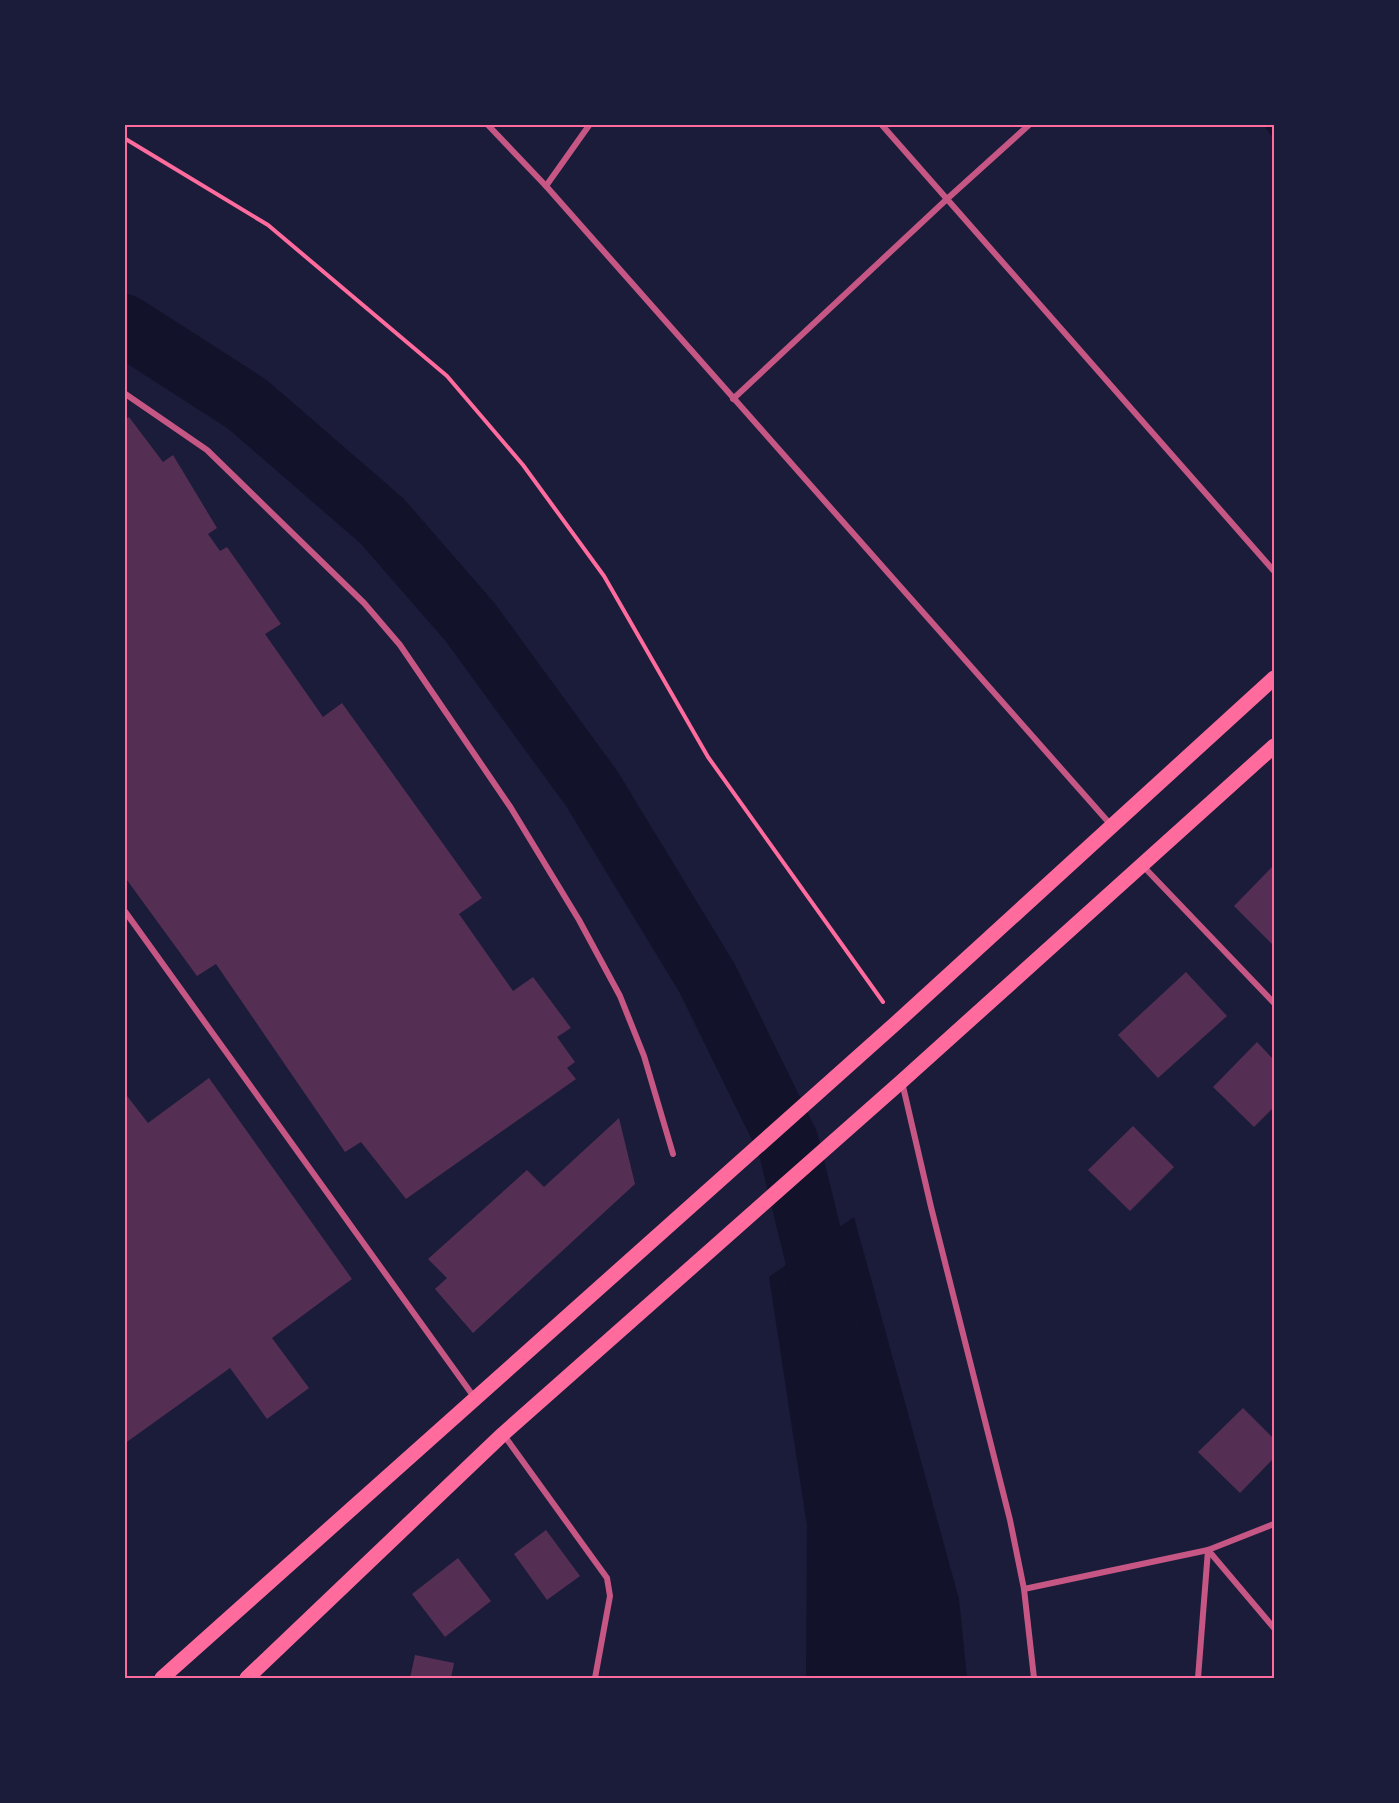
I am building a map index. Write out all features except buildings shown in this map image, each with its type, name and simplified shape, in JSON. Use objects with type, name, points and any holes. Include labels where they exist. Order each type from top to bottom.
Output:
[{"type":"main road","points":[[162,1678],[876,1041],[1275,678]]},
{"type":"main road","points":[[252,1676],[503,1434],[1275,746]]},
{"type":"street","points":[[487,124],[546,186],[1111,825]]},
{"type":"street","points":[[546,186],[590,124]]},
{"type":"street","points":[[881,124],[1275,572]]},
{"type":"street","points":[[733,399],[1030,124]]},
{"type":"street","points":[[124,393],[207,450],[364,603],[400,645],[511,808],[579,920],[620,996],[644,1056],[673,1154]]},
{"type":"street","points":[[1142,865],[1275,1004]]},
{"type":"street","points":[[124,910],[474,1398]]},
{"type":"street","points":[[898,1084],[1010,1520],[1024,1589],[1034,1678]]},
{"type":"street","points":[[503,1434],[607,1578],[610,1596],[595,1678]]},
{"type":"street","points":[[1024,1589],[1208,1550],[1275,1524]]},
{"type":"street","points":[[1208,1550],[1275,1628]]},
{"type":"street","points":[[1198,1678],[1208,1550]]},
{"type":"path","points":[[124,138],[268,225],[447,376],[523,465],[604,576],[708,757],[866,977],[896,1023]]},
{"type":"shaded area","points":[[854,1217],[959,1599],[967,1678],[806,1678],[807,1526],[769,1277]]},
{"type":"waterway","points":[[1269,124],[1274,131]]},
{"type":"waterway","points":[[124,325],[247,404],[382,521],[470,622],[592,789],[707,978],[788,1143],[833,1327]]}]
